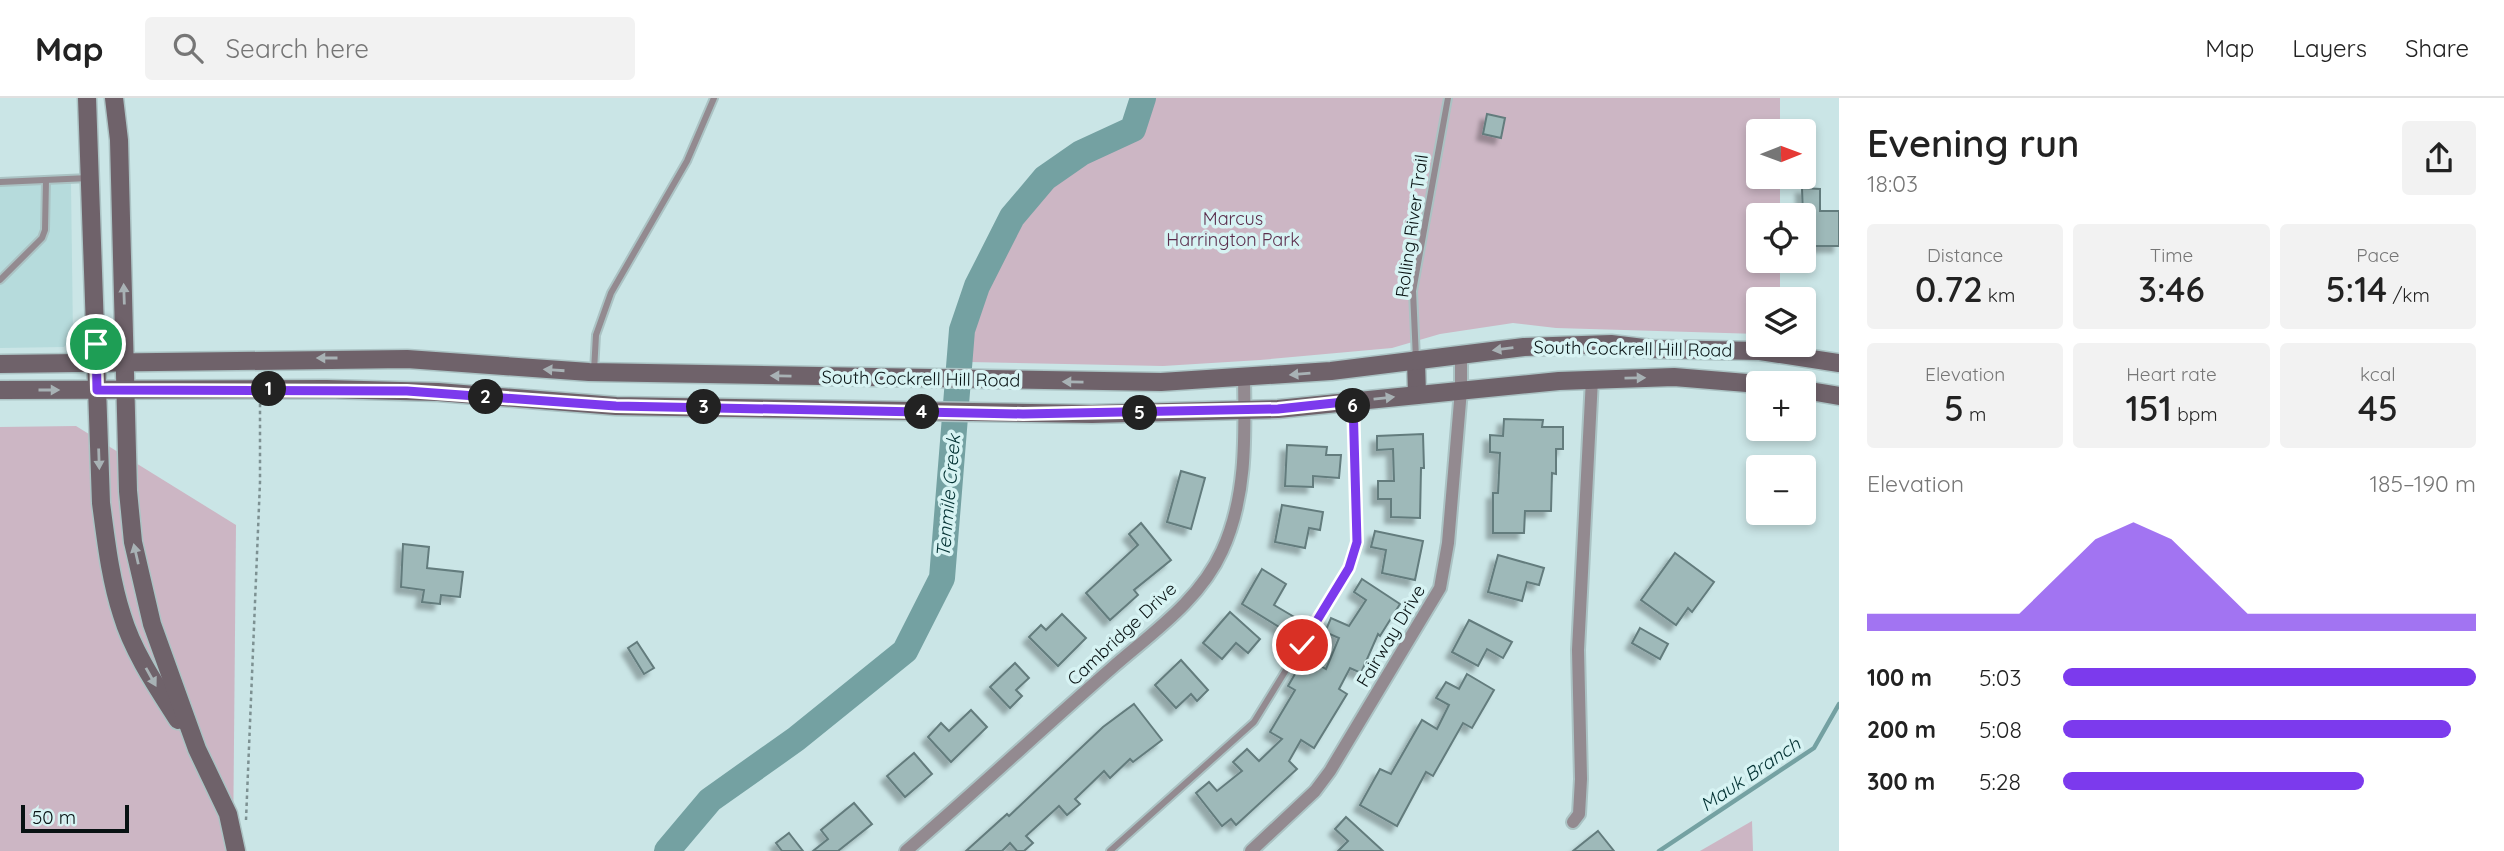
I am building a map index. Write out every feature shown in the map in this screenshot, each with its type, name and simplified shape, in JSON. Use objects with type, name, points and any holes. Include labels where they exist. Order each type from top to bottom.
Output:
[{"type":"main road","points":[[87,98],[101,503],[109,567],[122,617],[150,677],[197,749]]},
{"type":"main road","points":[[114,98],[119,140],[128,491],[133,542],[152,624],[197,749],[228,814],[236,851]]},
{"type":"main road","name":"South Cockrell Hill Road","points":[[0,364],[407,359],[592,372],[1161,382],[1244,378],[1524,347],[1611,344],[1652,349],[1760,351],[1839,363]]},
{"type":"main road","points":[[1416,360],[1417,395]]},
{"type":"main road","points":[[586,404],[592,372]]},
{"type":"main road","name":"South Cockrell Hill Road","points":[[0,390],[427,391],[586,404],[1023,414],[1244,410],[1592,379],[1674,377],[1746,383]]},
{"type":"main road","points":[[1816,392],[1839,396]]},
{"type":"street","name":"Fairway Drive","points":[[1251,851],[1315,792],[1440,587],[1448,543],[1461,390],[1461,354]]},
{"type":"street","name":"Cambridge Drive","points":[[905,851],[1148,639],[1202,581],[1221,553],[1234,520],[1242,482],[1244,378]]},
{"type":"street","points":[[1573,822],[1579,814],[1581,779],[1578,650],[1592,379]]},
{"type":"lane","points":[[592,372],[596,335],[611,293],[687,161],[714,98]]},
{"type":"lane","name":"Rolling River Trail","points":[[1416,360],[1413,291],[1448,98]]},
{"type":"lane","points":[[0,182],[91,178]]},
{"type":"lane","points":[[0,280],[46,230],[46,180]]},
{"type":"lane","points":[[1110,851],[1255,722],[1349,568],[1357,542],[1353,401]]},
{"type":"path","points":[[246,825],[260,482],[260,390]]},
{"type":"shaded area","points":[[71,183],[73,337],[64,347],[0,348],[0,185]]},
{"type":"green space","name":"Marcus Harrington Park","points":[[1151,98],[1780,98],[1780,119],[1746,119],[1746,189],[1780,189],[1780,203],[1746,203],[1746,273],[1780,273],[1780,287],[1746,287],[1746,334],[1556,328],[1513,323],[1440,334],[1392,348],[1260,360],[1163,366],[969,362],[972,327],[1017,222],[1047,184],[1082,162],[1138,135]]},
{"type":"green space","points":[[76,426],[236,525],[233,851],[0,851],[0,427]]},
{"type":"green space","points":[[1752,821],[1753,851],[1700,851]]},
{"type":"building","points":[[1487,114],[1505,118],[1501,138],[1483,134]]},
{"type":"building","points":[[1802,189],[1820,189],[1820,211],[1839,211],[1839,246],[1816,246],[1816,203],[1803,203]]},
{"type":"building","points":[[1504,419],[1543,420],[1542,427],[1563,427],[1563,449],[1556,449],[1556,474],[1552,473],[1551,511],[1525,511],[1524,533],[1493,533],[1493,493],[1498,493],[1500,453],[1490,452],[1490,435],[1503,436]]},
{"type":"building","points":[[1423,434],[1424,468],[1421,468],[1420,518],[1391,517],[1391,499],[1378,499],[1378,481],[1394,481],[1393,449],[1377,450],[1377,436]]},
{"type":"building","points":[[1287,445],[1327,447],[1326,455],[1341,455],[1339,478],[1313,476],[1313,487],[1285,486]]},
{"type":"building","points":[[1181,471],[1205,478],[1191,529],[1167,522]]},
{"type":"building","points":[[1282,505],[1323,512],[1320,530],[1309,528],[1305,548],[1275,542]]},
{"type":"building","points":[[1141,523],[1171,560],[1134,590],[1138,595],[1110,620],[1086,593],[1138,545],[1129,534]]},
{"type":"building","points":[[1375,531],[1423,541],[1415,580],[1382,573],[1386,550],[1371,547]]},
{"type":"building","points":[[403,544],[429,547],[427,568],[463,572],[460,597],[441,595],[440,604],[422,602],[424,590],[401,587]]},
{"type":"building","points":[[1675,553],[1714,582],[1692,612],[1688,608],[1676,625],[1641,600]]},
{"type":"building","points":[[1498,555],[1544,568],[1539,585],[1527,582],[1522,601],[1488,592]]},
{"type":"building","points":[[1262,569],[1286,584],[1274,605],[1296,618],[1287,632],[1242,604]]},
{"type":"building","points":[[1362,579],[1400,604],[1380,636],[1378,634],[1361,673],[1350,668],[1339,689],[1347,694],[1314,748],[1301,740],[1289,761],[1297,769],[1236,825],[1231,819],[1222,826],[1196,793],[1209,782],[1217,791],[1242,771],[1233,762],[1247,749],[1259,761],[1282,739],[1270,732],[1295,690],[1288,686],[1305,657],[1326,669],[1339,638],[1325,632],[1331,618],[1349,626],[1366,600],[1354,592]]},
{"type":"building","points":[[1230,612],[1260,639],[1248,653],[1236,643],[1222,659],[1203,643]]},
{"type":"building","points":[[1062,614],[1086,638],[1058,666],[1029,637],[1041,625],[1046,630]]},
{"type":"building","points":[[1469,620],[1512,642],[1503,658],[1487,649],[1478,666],[1452,652]]},
{"type":"building","points":[[1640,628],[1668,644],[1660,659],[1632,643]]},
{"type":"building","points":[[637,642],[654,668],[644,674],[628,648]]},
{"type":"building","points":[[1181,660],[1208,690],[1197,701],[1191,694],[1176,708],[1155,685]]},
{"type":"building","points":[[1015,663],[1029,678],[1016,690],[1022,696],[1010,708],[990,687]]},
{"type":"building","points":[[1467,674],[1494,690],[1472,728],[1463,723],[1433,776],[1426,772],[1397,826],[1360,805],[1380,769],[1391,774],[1422,720],[1437,729],[1449,705],[1436,698],[1446,682],[1459,689]]},
{"type":"building","points":[[1134,704],[1162,740],[1133,762],[1130,759],[1110,778],[1104,771],[1075,799],[1080,804],[1067,815],[1059,806],[1026,836],[1033,843],[1024,851],[1017,851],[1010,843],[1002,851],[966,851],[1007,814],[1009,816],[1103,727]]},
{"type":"building","points":[[971,710],[987,727],[951,762],[928,737],[941,723],[949,731]]},
{"type":"building","points":[[914,753],[932,774],[905,797],[887,776]]},
{"type":"building","points":[[854,803],[872,824],[838,851],[813,851],[828,839],[821,830]]},
{"type":"building","points":[[1346,817],[1383,851],[1338,851],[1348,841],[1335,829]]},
{"type":"building","points":[[1598,831],[1614,851],[1573,851]]},
{"type":"building","points":[[789,833],[803,851],[782,851],[776,843]]},
{"type":"waterway","name":"Tenmile Creek","points":[[667,851],[710,800],[796,739],[905,651],[942,578],[962,330],[977,286],[1012,217],[1045,178],[1081,153],[1133,129],[1143,98]]},
{"type":"waterway","name":"Mauk Branch","points":[[1659,851],[1814,748],[1839,704]]},
{"type":"route","points":[[96,344],[97,390],[407,391],[616,406],[1023,414],[1278,409],[1353,401],[1357,542],[1349,568],[1302,645]]}]
